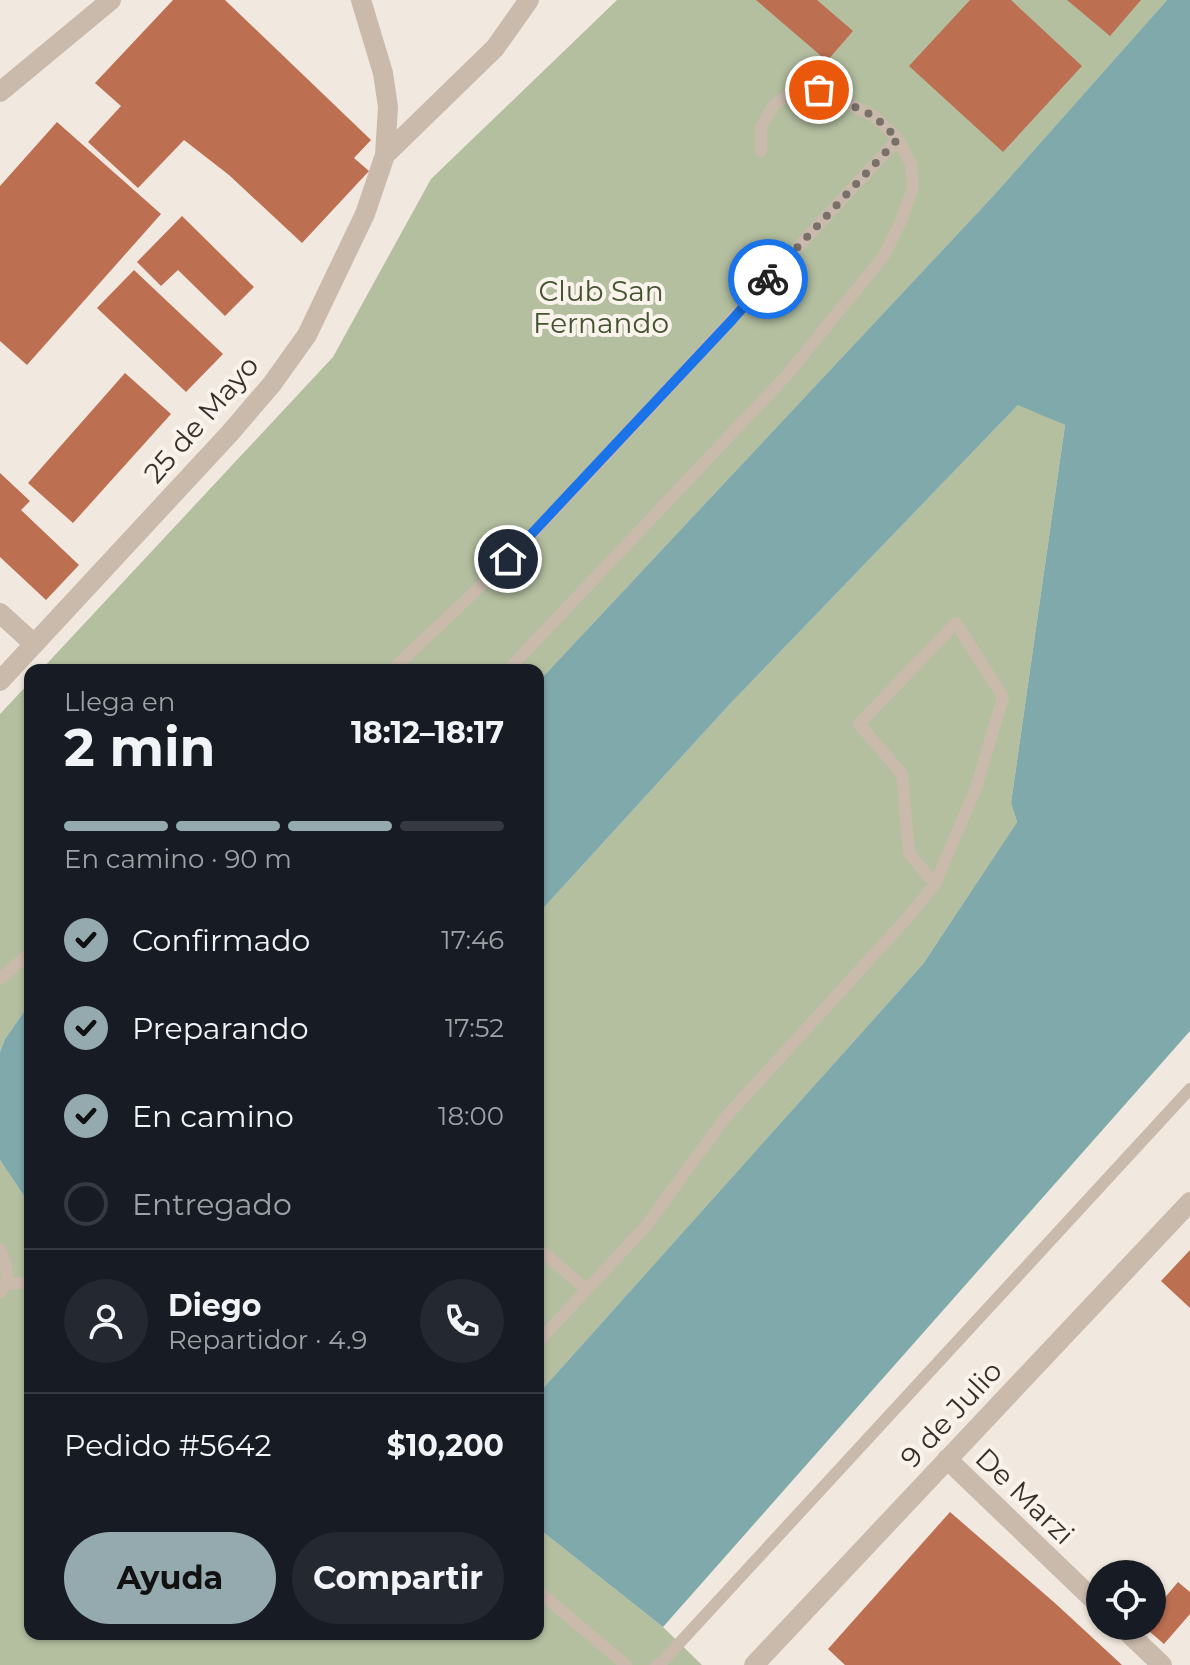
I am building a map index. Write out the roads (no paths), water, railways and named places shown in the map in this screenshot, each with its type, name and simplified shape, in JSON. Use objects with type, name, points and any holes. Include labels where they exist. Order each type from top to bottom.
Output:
[{"type":"street","points":[[0,92],[111,0]]},
{"type":"street","points":[[361,0],[383,73],[388,107],[385,155]]},
{"type":"street","points":[[385,155],[495,48],[529,0]]},
{"type":"street","name":"25 de Mayo","points":[[0,681],[272,384],[307,335],[365,214],[385,155]]},
{"type":"street","points":[[0,613],[34,644]]},
{"type":"street","name":"9 de Julio","points":[[754,1665],[1190,1202]]},
{"type":"street","name":"De Marzi","points":[[947,1459],[1086,1593]]},
{"type":"street","points":[[1136,1640],[1162,1665]]},
{"type":"lane","points":[[514,664],[786,376],[883,257],[901,221],[913,187],[911,164],[898,139],[874,116],[861,109],[819,90],[794,90],[774,105],[761,127],[761,151]]},
{"type":"lane","points":[[398,664],[508,559],[898,139]]},
{"type":"lane","points":[[544,1335],[646,1226],[724,1119],[935,884],[976,788],[1003,697],[956,623],[859,724],[902,774],[909,853],[935,884]]},
{"type":"lane","points":[[0,979],[24,958]]},
{"type":"lane","points":[[656,1665],[1190,1089]]},
{"type":"lane","points":[[0,1249],[8,1267],[3,1288],[24,1283]]},
{"type":"lane","points":[[544,1253],[586,1289]]},
{"type":"lane","points":[[544,1596],[626,1665]]},
{"type":"water","points":[[1167,0],[1190,0],[1190,1031],[663,1627],[544,1533],[544,1387],[923,964],[1017,822],[1011,803],[1065,425],[1018,405],[729,705],[544,907],[544,676],[994,195]]},
{"type":"water","points":[[24,1012],[24,1196],[0,1160],[0,1052]]},
{"type":"park label","name":"Club San Fernando","points":[[601,307]]}]
